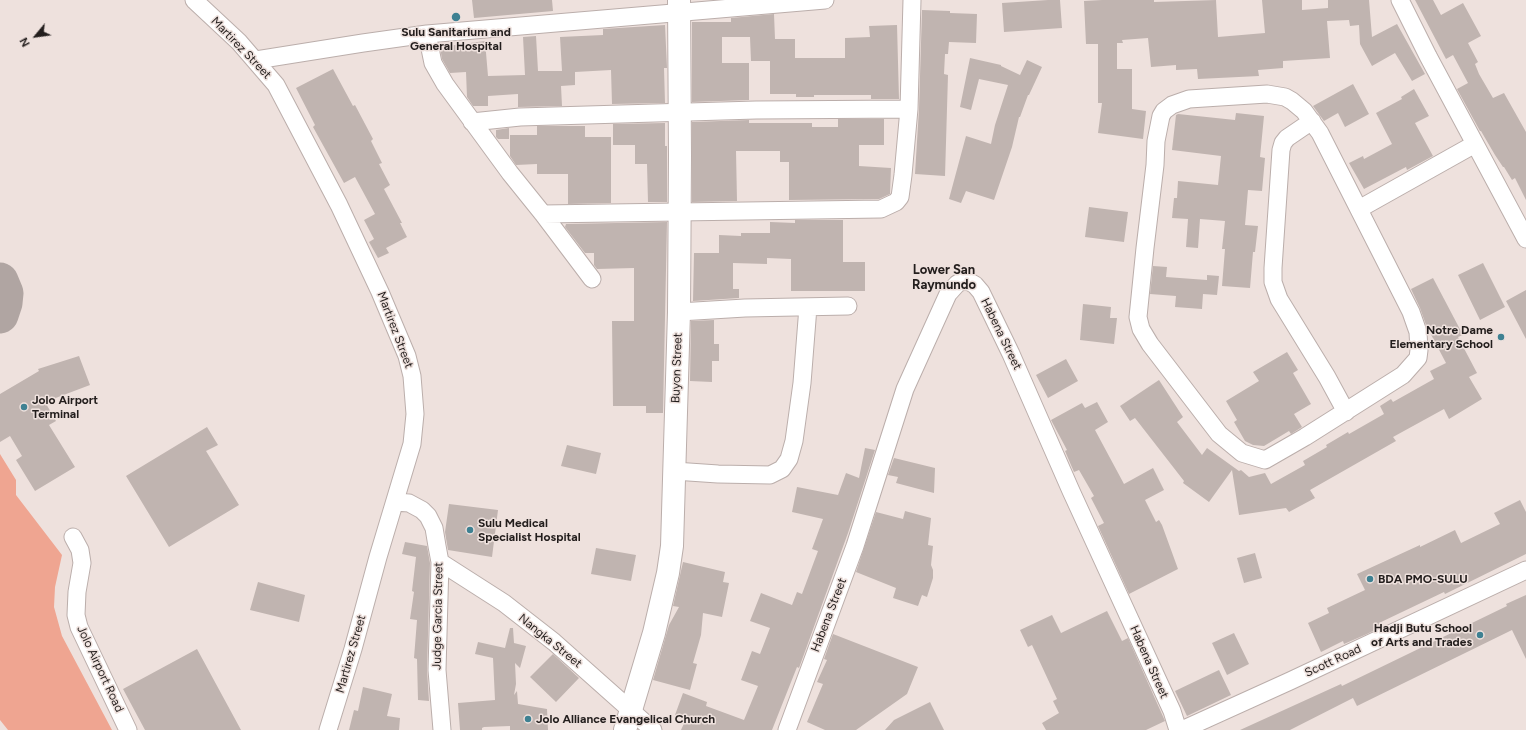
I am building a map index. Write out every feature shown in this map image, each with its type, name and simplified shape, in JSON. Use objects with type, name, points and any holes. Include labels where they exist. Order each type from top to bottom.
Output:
[{"type":"main road","name":"Buyon Street","points":[[628,721],[654,633],[668,573],[672,546],[679,312],[679,7]]},
{"type":"street","name":"Martirez Street","points":[[194,0],[239,42],[276,85],[339,205],[380,292],[407,356],[414,392],[415,426],[412,444],[328,730]]},
{"type":"street","points":[[256,60],[427,34],[679,7],[825,0]]},
{"type":"street","points":[[543,214],[881,208],[890,206],[900,197],[904,175],[909,110],[912,0]]},
{"type":"street","points":[[1400,0],[1526,240]]},
{"type":"street","points":[[427,34],[434,63],[445,84],[510,173],[592,279]]},
{"type":"street","points":[[1267,94],[1285,97],[1304,111],[1312,121],[1320,133],[1411,312],[1418,332],[1418,358],[1403,375],[1346,412],[1271,458],[1265,460],[1242,453],[1220,434],[1184,390],[1144,336],[1138,317],[1155,165],[1156,141],[1161,116],[1164,111],[1172,105],[1189,99],[1267,94]]},
{"type":"street","points":[[472,122],[520,118],[756,110],[909,110]]},
{"type":"street","points":[[1312,121],[1287,138],[1283,143],[1281,150],[1273,282],[1279,299],[1327,377],[1346,412]]},
{"type":"street","points":[[1359,210],[1475,144]]},
{"type":"street","name":"Habena Street","points":[[787,730],[855,546],[905,389],[948,294],[957,284],[968,280],[975,285],[980,292],[1011,354],[1071,491],[1160,685],[1178,730]]},
{"type":"street","points":[[679,312],[745,308],[848,306]]},
{"type":"street","points":[[674,471],[770,476],[782,469],[789,459],[794,441],[802,383],[808,307]]},
{"type":"street","name":"Judge Garcia Street","points":[[395,502],[409,503],[416,506],[428,516],[434,528],[440,562],[437,670],[442,730]]},
{"type":"street","name":"Jolo Airport Road","points":[[73,537],[80,550],[82,563],[77,592],[76,615],[79,626],[128,730]]},
{"type":"street","name":"Nangka Street","points":[[440,562],[504,603],[554,642],[628,721],[653,730]]},
{"type":"street","name":"Scott Road","points":[[1182,730],[1526,570]]},
{"type":"shaded area","points":[[0,454],[16,480],[16,495],[62,555],[55,587],[54,607],[62,636],[112,730],[8,730],[0,720]]},
{"type":"building","points":[[472,0],[552,0],[553,11],[474,18]]},
{"type":"building","points":[[1060,0],[1062,28],[1004,32],[1002,3]]},
{"type":"building","points":[[1154,0],[1154,2],[1216,0],[1218,37],[1265,33],[1262,0],[1302,0],[1302,10],[1328,8],[1328,0],[1369,0],[1372,37],[1397,24],[1425,74],[1412,81],[1395,53],[1372,66],[1360,44],[1359,25],[1350,26],[1349,20],[1327,21],[1330,58],[1283,61],[1283,68],[1258,70],[1259,76],[1198,79],[1197,69],[1176,70],[1176,65],[1151,67],[1148,38],[1122,40],[1123,43],[1117,43],[1117,69],[1132,69],[1132,109],[1146,111],[1143,139],[1098,133],[1102,103],[1098,103],[1098,44],[1086,44],[1084,1]]},
{"type":"building","points":[[1415,0],[1433,0],[1441,15],[1463,3],[1481,36],[1468,43],[1478,62],[1475,64],[1479,74],[1493,98],[1504,93],[1526,132],[1526,200],[1515,178],[1512,180],[1480,131],[1457,89],[1468,83],[1453,55],[1446,59]]},
{"type":"building","points":[[922,10],[977,14],[976,43],[949,42],[948,54],[945,54],[944,74],[948,75],[945,176],[915,174],[919,109]]},
{"type":"building","points":[[774,14],[775,39],[795,39],[795,58],[845,58],[845,38],[870,37],[869,26],[897,25],[899,99],[871,99],[871,95],[814,95],[814,97],[796,97],[796,94],[770,94],[770,61],[751,61],[750,37],[722,37],[722,63],[749,63],[749,100],[692,102],[692,22],[731,22],[731,18]]},
{"type":"building","points":[[665,25],[667,68],[664,68],[665,103],[612,104],[611,70],[575,72],[575,85],[561,86],[562,106],[518,107],[518,94],[488,96],[488,106],[473,106],[467,97],[466,72],[450,73],[442,59],[440,47],[485,41],[488,76],[525,75],[523,37],[536,36],[538,71],[562,71],[560,37],[603,35],[603,29]]},
{"type":"building","points":[[970,58],[1001,65],[1020,75],[1027,60],[1042,67],[1019,117],[1012,147],[994,200],[966,191],[961,203],[949,199],[966,136],[991,144],[995,125],[1008,85],[979,79],[971,110],[960,107]]},
{"type":"building","points":[[333,69],[353,106],[355,105],[373,139],[371,141],[382,163],[379,164],[390,185],[384,189],[402,223],[400,223],[407,237],[386,248],[389,253],[378,258],[369,242],[374,239],[364,220],[375,214],[355,177],[344,183],[313,127],[315,125],[296,88]]},
{"type":"building","points":[[1353,84],[1369,114],[1345,127],[1338,113],[1324,121],[1313,106]]},
{"type":"building","points":[[1414,89],[1429,116],[1415,123],[1433,156],[1407,170],[1406,167],[1364,189],[1349,163],[1363,156],[1364,159],[1392,144],[1376,113],[1402,99],[1401,97]]},
{"type":"building","points":[[1236,113],[1264,116],[1260,157],[1265,158],[1262,191],[1248,190],[1245,225],[1258,226],[1255,252],[1253,252],[1250,288],[1222,286],[1225,249],[1222,249],[1225,221],[1200,219],[1198,248],[1186,247],[1188,219],[1172,218],[1174,198],[1177,198],[1178,181],[1218,185],[1221,156],[1172,150],[1176,115],[1235,120]]},
{"type":"building","points":[[838,119],[884,119],[884,145],[859,145],[859,166],[891,168],[890,194],[879,199],[789,200],[789,162],[780,162],[780,151],[736,151],[737,201],[692,202],[692,122],[749,120],[749,123],[812,123],[812,127],[838,127]]},
{"type":"building","points":[[665,123],[665,146],[667,146],[667,202],[648,202],[647,164],[635,164],[635,145],[613,145],[613,124]]},
{"type":"building","points":[[537,126],[585,126],[585,137],[611,137],[611,203],[568,204],[568,174],[537,174],[537,164],[516,165],[510,156],[510,135],[537,135]]},
{"type":"building","points":[[509,128],[509,139],[498,139],[496,137],[496,130]]},
{"type":"building","points":[[1089,207],[1128,212],[1124,242],[1085,237]]},
{"type":"building","points":[[795,220],[843,220],[843,262],[865,262],[865,291],[791,291],[791,259],[767,258],[767,264],[733,263],[733,289],[739,289],[739,298],[693,301],[694,253],[719,253],[719,235],[741,236],[741,233],[770,233],[770,222],[795,223]]},
{"type":"building","points":[[667,222],[663,413],[646,413],[646,406],[613,406],[612,321],[634,321],[634,268],[597,269],[594,265],[594,253],[585,253],[565,227],[566,224]]},
{"type":"building","points":[[1483,263],[1505,307],[1480,320],[1458,275]]},
{"type":"building","points":[[1153,266],[1167,267],[1166,277],[1207,280],[1207,275],[1219,276],[1217,295],[1203,294],[1202,309],[1175,307],[1176,296],[1150,294]]},
{"type":"building","points":[[1433,278],[1463,335],[1458,337],[1477,373],[1469,377],[1482,399],[1449,419],[1444,409],[1393,437],[1396,441],[1310,490],[1315,498],[1289,512],[1286,508],[1239,515],[1232,470],[1209,502],[1183,483],[1184,481],[1135,418],[1130,421],[1120,406],[1159,380],[1183,417],[1177,422],[1202,455],[1207,448],[1239,471],[1241,470],[1249,477],[1265,473],[1271,484],[1305,465],[1303,461],[1327,447],[1326,445],[1384,414],[1380,406],[1391,399],[1393,402],[1434,379],[1430,371],[1446,363],[1426,325],[1411,289]]},
{"type":"building","points":[[1526,290],[1526,339],[1506,301]]},
{"type":"building","points":[[1083,304],[1111,307],[1110,318],[1117,318],[1114,344],[1080,340]]},
{"type":"building","points":[[714,320],[714,344],[719,344],[719,361],[712,361],[712,382],[690,381],[691,321]]},
{"type":"building","points":[[1287,352],[1298,370],[1293,373],[1311,404],[1294,414],[1302,427],[1291,434],[1289,431],[1264,446],[1253,445],[1245,441],[1234,422],[1237,420],[1226,401],[1259,381],[1253,372]]},
{"type":"building","points":[[79,356],[90,385],[45,402],[56,421],[49,425],[75,467],[35,491],[16,460],[22,456],[10,436],[0,442],[0,394],[39,371],[38,369]]},
{"type":"building","points":[[1066,359],[1078,381],[1048,398],[1036,375]]},
{"type":"building","points":[[1097,402],[1108,422],[1095,430],[1124,484],[1153,468],[1164,490],[1145,500],[1156,522],[1159,520],[1162,525],[1178,569],[1129,594],[1098,526],[1104,523],[1091,498],[1094,496],[1079,470],[1074,472],[1065,451],[1067,450],[1051,420],[1082,403],[1085,408]]},
{"type":"building","points":[[207,427],[218,445],[206,451],[239,505],[169,547],[126,476]]},
{"type":"building","points":[[567,445],[601,453],[596,474],[561,466]]},
{"type":"building","points":[[865,448],[875,450],[848,533],[799,668],[797,667],[772,730],[681,730],[686,719],[675,715],[683,693],[707,702],[706,706],[744,720],[758,686],[741,680],[752,651],[760,654],[770,628],[750,621],[761,593],[792,605],[797,592],[802,594],[818,551],[812,549],[823,519],[792,512],[797,487],[838,495],[846,473],[859,478]]},
{"type":"building","points":[[894,458],[935,468],[934,493],[896,483],[898,477],[888,475]]},
{"type":"building","points":[[1520,500],[1526,512],[1526,554],[1445,594],[1444,592],[1379,623],[1381,627],[1367,634],[1344,644],[1343,641],[1321,652],[1308,623],[1329,613],[1327,608],[1365,590],[1357,574],[1455,530],[1461,543],[1500,524],[1494,513]]},
{"type":"building","name":"Sulu Medical Specialist Hospital","points":[[449,504],[498,510],[492,557],[448,550],[445,532]]},
{"type":"building","points":[[905,511],[931,518],[928,545],[933,546],[931,565],[933,570],[933,578],[927,597],[922,595],[918,606],[893,598],[896,588],[856,572],[876,512],[903,519]]},
{"type":"building","points":[[405,542],[427,546],[430,563],[427,670],[429,701],[418,700],[417,659],[414,658],[417,620],[410,619],[414,592],[412,591],[416,557],[402,554]]},
{"type":"building","points":[[596,548],[636,555],[631,581],[591,574]]},
{"type":"building","points":[[1255,553],[1262,578],[1244,583],[1237,558]]},
{"type":"building","points":[[683,562],[725,572],[723,582],[729,583],[722,617],[703,613],[701,635],[693,663],[697,664],[690,690],[653,680],[669,625],[679,607],[673,606]]},
{"type":"building","points":[[258,582],[305,595],[299,622],[250,610]]},
{"type":"building","points":[[1526,595],[1526,659],[1512,630],[1357,706],[1353,698],[1290,730],[1240,730],[1341,684],[1342,686],[1507,606],[1506,604]]},
{"type":"building","points":[[1107,611],[1122,641],[1128,638],[1165,721],[1146,730],[1046,730],[1042,723],[1059,713],[1053,701],[1057,699],[1032,645],[1028,647],[1020,630],[1052,615],[1061,633]]},
{"type":"building","points":[[510,628],[513,628],[514,643],[526,646],[520,668],[515,663],[516,684],[514,695],[517,691],[518,704],[547,709],[548,730],[510,730],[510,726],[484,727],[482,730],[460,730],[458,703],[495,700],[493,658],[475,654],[478,642],[505,648]]},
{"type":"building","points":[[1234,633],[1249,664],[1227,675],[1212,643]]},
{"type":"building","points":[[833,634],[918,667],[907,694],[856,730],[825,730],[807,722],[823,684],[817,682],[827,660],[824,659]]},
{"type":"building","points":[[197,649],[241,730],[145,730],[123,689]]},
{"type":"building","points":[[553,654],[579,678],[556,702],[530,677]]},
{"type":"building","points":[[1219,670],[1231,695],[1187,716],[1175,691]]},
{"type":"building","points":[[363,687],[392,694],[387,716],[400,718],[399,730],[349,730],[354,710],[358,711]]},
{"type":"building","points":[[930,702],[944,730],[885,730],[894,720]]},
{"type":"taxiway","points":[[0,281],[5,293],[4,303],[0,315]]},
{"type":"place","name":"Sulu Sanitarium and General Hospital","points":[[456,17]]},
{"type":"place","name":"Notre Dame Elementary School","points":[[1501,337]]},
{"type":"place","name":"Jolo Airport Terminal","points":[[24,407]]},
{"type":"place","name":"Sulu Medical Specialist Hospital","points":[[470,530]]},
{"type":"place","name":"BDA PMO-SULU","points":[[1370,579]]},
{"type":"place","name":"Hadji Butu School of Arts and Trades","points":[[1480,635]]},
{"type":"place","name":"Jolo Alliance Evangelical Church","points":[[528,719]]},
{"type":"district","name":"Lower San Raymundo","points":[[944,278]]}]
